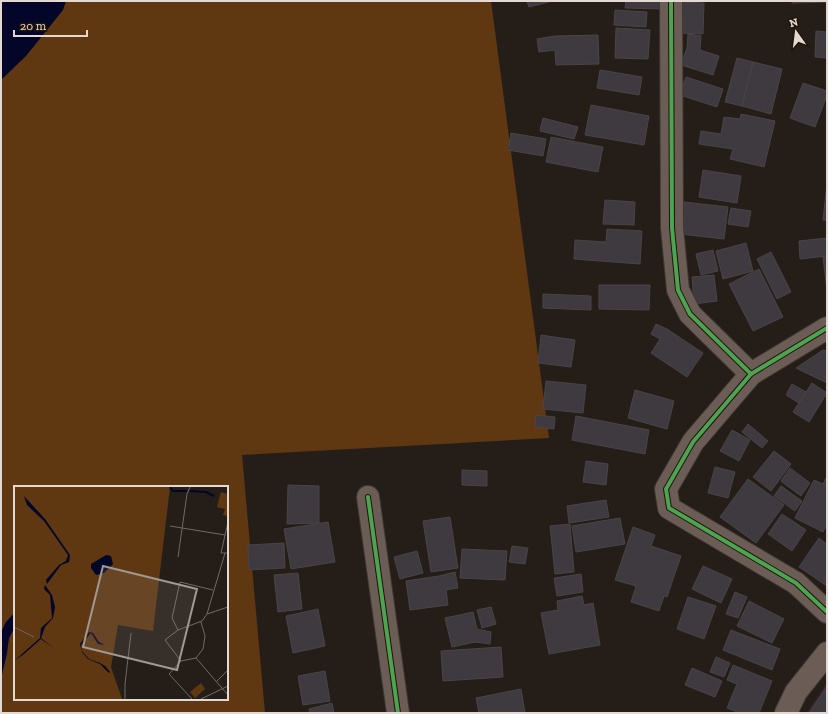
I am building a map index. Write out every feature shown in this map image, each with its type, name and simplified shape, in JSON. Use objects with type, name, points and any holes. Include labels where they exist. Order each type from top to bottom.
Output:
[{"type":"street","points":[[671,1],[672,228],[678,290],[690,314],[751,374]]},
{"type":"street","points":[[827,328],[751,374],[693,442],[666,489],[669,508],[796,583],[827,612]]},
{"type":"street","points":[[368,497],[398,713]]},
{"type":"street","points":[[786,713],[796,692],[827,653]]},
{"type":"shaded area","points":[[1,1],[491,1],[549,438],[242,455],[265,713],[1,713]]},
{"type":"shaded area","points":[[827,682],[827,713],[806,713]]},
{"type":"water","points":[[1,1],[66,1],[63,10],[26,56],[1,80]]},
{"type":"water","points":[[14,613],[14,629],[9,638],[1,679],[1,632],[6,622]]},
{"type":"building","points":[[527,1],[553,1],[529,7]]},
{"type":"building","points":[[626,1],[664,1],[664,9],[625,8]]},
{"type":"building","points":[[792,1],[827,1],[827,2],[792,3]]},
{"type":"building","points":[[682,2],[704,3],[703,34],[681,33]]},
{"type":"building","points":[[615,10],[647,12],[646,27],[614,25]]},
{"type":"building","points":[[616,28],[650,30],[648,59],[615,58]]},
{"type":"building","points":[[816,31],[827,32],[827,58],[815,57]]},
{"type":"building","points":[[688,34],[701,36],[700,50],[719,56],[713,75],[681,65],[687,48]]},
{"type":"building","points":[[598,35],[599,64],[556,65],[555,50],[539,52],[537,39],[555,36]]},
{"type":"building","points":[[737,58],[753,62],[742,106],[725,102]]},
{"type":"building","points":[[753,62],[782,69],[771,114],[742,106]]},
{"type":"building","points":[[600,70],[642,77],[639,95],[597,88]]},
{"type":"building","points":[[686,77],[723,89],[717,107],[680,95]]},
{"type":"building","points":[[803,83],[827,91],[827,95],[815,127],[790,118]]},
{"type":"building","points":[[591,105],[649,116],[644,145],[585,135]]},
{"type":"building","points":[[741,114],[775,121],[764,167],[730,159],[733,149],[699,144],[701,131],[721,134],[724,117],[740,119]]},
{"type":"building","points":[[543,118],[578,127],[574,139],[540,131]]},
{"type":"building","points":[[511,133],[546,139],[543,156],[508,150]]},
{"type":"building","points":[[551,137],[603,147],[598,172],[546,162]]},
{"type":"building","points":[[703,170],[741,176],[737,203],[699,197]]},
{"type":"building","points":[[827,184],[827,220],[823,220]]},
{"type":"building","points":[[605,200],[635,202],[634,225],[603,224]]},
{"type":"building","points":[[684,202],[728,207],[724,239],[680,234]]},
{"type":"building","points":[[731,208],[751,211],[748,227],[728,224]]},
{"type":"building","points":[[607,229],[642,231],[640,264],[574,259],[575,240],[606,242]]},
{"type":"building","points":[[827,238],[827,256],[800,259],[799,241]]},
{"type":"building","points":[[746,243],[753,271],[723,279],[716,251]]},
{"type":"building","points":[[713,250],[718,271],[701,275],[696,254]]},
{"type":"building","points":[[771,252],[791,292],[777,299],[757,259]]},
{"type":"building","points":[[827,256],[827,291],[823,257]]},
{"type":"building","points":[[759,269],[783,317],[753,331],[729,284]]},
{"type":"building","points":[[714,275],[717,301],[694,304],[692,277]]},
{"type":"building","points":[[599,285],[650,285],[649,310],[599,309]]},
{"type":"building","points":[[543,294],[591,296],[591,310],[543,308]]},
{"type":"building","points":[[656,324],[667,329],[703,353],[687,377],[651,353],[660,339],[651,334]]},
{"type":"building","points":[[541,335],[575,340],[571,367],[538,363]]},
{"type":"building","points":[[823,350],[827,351],[827,383],[796,368]]},
{"type":"building","points":[[546,381],[586,385],[583,413],[543,409]]},
{"type":"building","points":[[812,383],[827,393],[809,422],[793,412]]},
{"type":"building","points":[[792,384],[806,392],[799,403],[786,395]]},
{"type":"building","points":[[635,390],[674,401],[667,429],[628,418]]},
{"type":"building","points":[[536,415],[555,417],[554,429],[535,427]]},
{"type":"building","points":[[576,416],[649,430],[645,454],[572,440]]},
{"type":"building","points":[[748,424],[768,441],[762,448],[742,432]]},
{"type":"building","points":[[732,430],[750,440],[739,461],[720,451]]},
{"type":"building","points":[[774,451],[791,464],[771,491],[753,477]]},
{"type":"building","points":[[586,461],[608,464],[606,485],[583,482]]},
{"type":"building","points":[[715,467],[735,472],[728,498],[708,493]]},
{"type":"building","points":[[790,468],[810,483],[801,496],[781,481]]},
{"type":"building","points":[[462,470],[487,471],[487,486],[462,485]]},
{"type":"building","points":[[827,476],[827,486],[823,484]]},
{"type":"building","points":[[748,479],[784,505],[756,543],[720,517]]},
{"type":"building","points":[[814,480],[827,486],[827,524],[823,532],[795,518]]},
{"type":"building","points":[[288,485],[319,486],[319,523],[287,524]]},
{"type":"building","points":[[781,486],[802,501],[795,511],[774,496]]},
{"type":"building","points":[[606,500],[609,517],[569,523],[567,506]]},
{"type":"building","points":[[782,514],[806,530],[792,551],[768,534]]},
{"type":"building","points":[[450,517],[458,568],[431,572],[423,521]]},
{"type":"building","points":[[620,518],[625,544],[576,552],[572,526]]},
{"type":"building","points":[[328,522],[335,562],[291,569],[284,529]]},
{"type":"building","points":[[570,524],[574,572],[555,574],[550,526]]},
{"type":"building","points":[[633,527],[655,535],[651,546],[681,556],[667,597],[664,596],[659,611],[631,602],[636,586],[615,580]]},
{"type":"building","points":[[819,538],[827,544],[827,586],[799,567]]},
{"type":"building","points":[[284,543],[285,568],[249,570],[248,545]]},
{"type":"building","points":[[512,546],[528,548],[525,564],[509,562]]},
{"type":"building","points":[[462,549],[507,551],[505,580],[460,578]]},
{"type":"building","points":[[417,551],[423,573],[400,579],[394,557]]},
{"type":"building","points":[[703,566],[732,579],[721,603],[692,589]]},
{"type":"building","points":[[455,572],[458,588],[446,590],[448,605],[410,610],[406,581]]},
{"type":"building","points":[[298,573],[302,609],[278,612],[274,575]]},
{"type":"building","points":[[581,574],[583,592],[557,596],[554,578]]},
{"type":"building","points":[[735,592],[747,597],[738,618],[726,614]]},
{"type":"building","points":[[582,596],[584,605],[593,603],[600,645],[549,654],[541,613],[558,610],[557,601]]},
{"type":"building","points":[[688,597],[716,606],[704,639],[677,629]]},
{"type":"building","points":[[749,601],[784,619],[772,643],[737,626]]},
{"type":"building","points":[[491,607],[496,624],[482,628],[477,610]]},
{"type":"building","points":[[318,609],[325,646],[293,653],[286,616]]},
{"type":"building","points":[[473,612],[477,629],[491,632],[490,644],[475,642],[452,647],[445,618]]},
{"type":"building","points":[[731,630],[780,649],[772,670],[723,650]]},
{"type":"building","points":[[501,647],[503,677],[443,681],[441,651]]},
{"type":"building","points":[[716,657],[730,663],[724,677],[710,672]]},
{"type":"building","points":[[733,665],[772,681],[759,713],[740,713],[727,708],[737,684],[727,680]]},
{"type":"building","points":[[692,668],[722,681],[715,697],[685,685]]},
{"type":"building","points":[[325,671],[330,701],[303,705],[298,676]]},
{"type":"building","points":[[827,686],[827,713],[809,713]]},
{"type":"building","points":[[521,689],[525,713],[479,713],[476,698]]},
{"type":"building","points":[[332,703],[334,713],[310,713],[309,709]]},
{"type":"cycle path","points":[[671,1],[672,228],[678,290],[690,314],[751,374]]},
{"type":"cycle path","points":[[827,328],[751,374],[693,442],[666,489],[669,508],[796,583],[827,612]]},
{"type":"cycle path","points":[[368,497],[398,713]]}]
